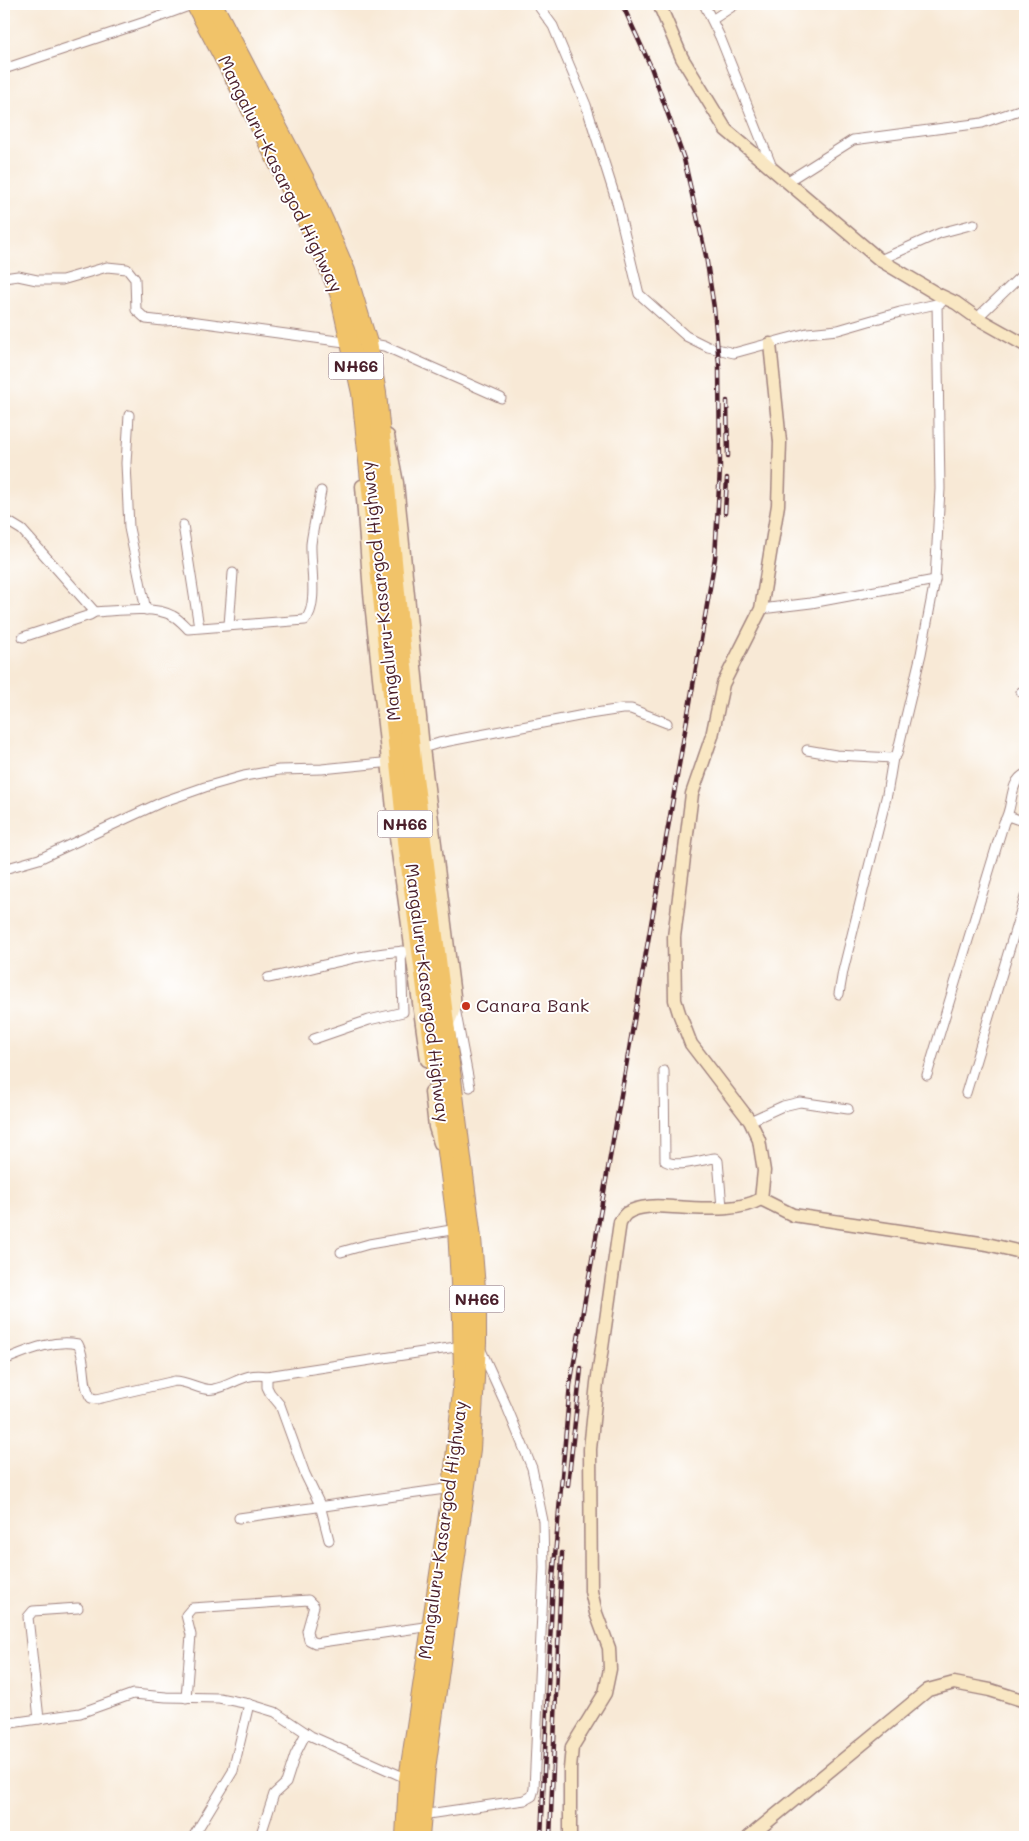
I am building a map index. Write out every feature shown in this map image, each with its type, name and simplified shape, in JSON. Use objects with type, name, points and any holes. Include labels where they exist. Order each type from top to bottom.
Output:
[{"type":"highway","name":"Mangaluru-Kasargod Highway","points":[[195,4],[256,119],[320,248],[360,343],[377,392],[372,416],[470,1345],[471,1449],[429,1745],[420,1837]]},
{"type":"highway","name":"Mangaluru-Kasargod Highway","points":[[213,4],[307,183],[328,227],[346,271],[360,343]]},
{"type":"highway","name":"Mangaluru-Kasargod Highway","points":[[405,1837],[408,1779],[452,1488],[463,1380],[477,1301],[472,1238],[446,1027],[409,758]]},
{"type":"street","points":[[4,69],[195,4]]},
{"type":"street","points":[[537,4],[553,26],[586,105],[617,204],[639,294],[686,336],[708,347],[734,354],[807,333],[838,330],[900,312],[937,304],[956,303]]},
{"type":"street","points":[[659,4],[682,58],[726,130],[880,260],[1025,345]]},
{"type":"street","points":[[704,4],[744,95],[774,171]]},
{"type":"street","points":[[712,20],[736,4]]},
{"type":"street","points":[[788,181],[853,140],[982,123],[1025,108]]},
{"type":"street","points":[[880,260],[940,233],[974,224]]},
{"type":"street","points":[[4,278],[18,276],[37,280],[62,280],[107,268],[127,269],[135,279],[136,310],[146,319],[163,321],[183,320],[384,346],[501,398]]},
{"type":"street","points":[[977,318],[1025,272]]},
{"type":"street","points":[[839,994],[887,794],[893,758],[897,754],[919,663],[935,580],[940,489],[937,304]]},
{"type":"street","points":[[761,1199],[764,1171],[759,1140],[750,1121],[691,1044],[675,1000],[674,937],[692,794],[712,736],[723,684],[760,609],[778,505],[780,442],[770,344]]},
{"type":"street","points":[[129,415],[126,463],[129,528],[146,610]]},
{"type":"street","points":[[372,416],[360,438],[370,593],[409,758],[470,1087]]},
{"type":"street","points":[[23,637],[90,616],[95,612],[146,610],[171,614],[188,628],[305,620],[310,615],[313,591],[312,544],[321,491]]},
{"type":"street","points":[[4,519],[22,530],[95,612]]},
{"type":"street","points":[[184,525],[199,627]]},
{"type":"street","points":[[229,625],[233,573]]},
{"type":"street","points":[[760,609],[811,603],[935,580]]},
{"type":"street","points":[[4,869],[39,859],[162,802],[244,776],[279,770],[322,769],[409,758],[589,714],[632,710],[667,722]]},
{"type":"street","points":[[807,750],[836,755],[893,758]]},
{"type":"street","points":[[409,758],[397,846],[407,951],[435,1127],[450,1169]]},
{"type":"street","points":[[926,1075],[1004,822],[1008,816],[1015,785],[1019,777],[1025,774]]},
{"type":"street","points":[[1008,816],[1025,822]]},
{"type":"street","points":[[966,1093],[1025,897]]},
{"type":"street","points":[[268,978],[337,961],[407,951]]},
{"type":"street","points":[[314,1040],[369,1020],[403,1012],[407,951]]},
{"type":"street","points":[[446,1027],[452,1017],[454,1007]]},
{"type":"street","points":[[664,1071],[665,1161],[670,1163],[690,1162],[714,1158],[718,1161],[722,1207]]},
{"type":"street","points":[[750,1121],[783,1106],[800,1102],[848,1109]]},
{"type":"street","points":[[570,1837],[570,1769],[572,1747],[605,1693],[610,1669],[609,1648],[596,1613],[591,1591],[590,1449],[618,1231],[620,1222],[626,1214],[638,1208],[656,1206],[722,1207],[746,1205],[761,1199],[793,1215],[987,1244],[1025,1253]]},
{"type":"street","points":[[341,1252],[369,1244],[457,1229]]},
{"type":"street","points":[[4,1360],[45,1345],[78,1344],[83,1357],[88,1392],[92,1398],[97,1399],[175,1381],[185,1381],[204,1390],[214,1389],[239,1378],[257,1374],[267,1376],[470,1345],[507,1407],[532,1468],[543,1521],[544,1568],[534,1789],[532,1796],[525,1800],[421,1814]]},
{"type":"street","points":[[267,1376],[267,1387],[280,1405],[305,1474],[320,1505],[329,1540]]},
{"type":"street","points":[[239,1518],[320,1505],[452,1488]]},
{"type":"street","points":[[186,1698],[191,1635],[186,1615],[192,1608],[306,1600],[314,1606],[307,1635],[309,1640],[315,1642],[430,1626]]},
{"type":"street","points":[[39,1719],[28,1617],[33,1611],[78,1608]]},
{"type":"street","points":[[749,1837],[928,1690],[954,1683],[990,1690],[1025,1701]]},
{"type":"street","points":[[4,1724],[80,1713],[133,1694],[186,1698],[219,1698],[275,1712],[306,1733],[408,1779]]},
{"type":"street","points":[[192,1837],[233,1770],[249,1704]]},
{"type":"street","points":[[260,1837],[274,1794],[286,1783],[295,1755],[306,1733]]},
{"type":"railway","points":[[541,1837],[553,1579],[570,1385],[715,558],[720,469],[719,364],[714,308],[706,256],[684,159],[651,67],[622,4]]},
{"type":"railway","points":[[727,401],[728,456]]},
{"type":"railway","points":[[725,513],[727,478]]},
{"type":"railway","points":[[568,1485],[581,1368]]},
{"type":"railway","points":[[550,1837],[562,1553]]},
{"type":"place","name":"Canara Bank","points":[[466,1006]]}]
